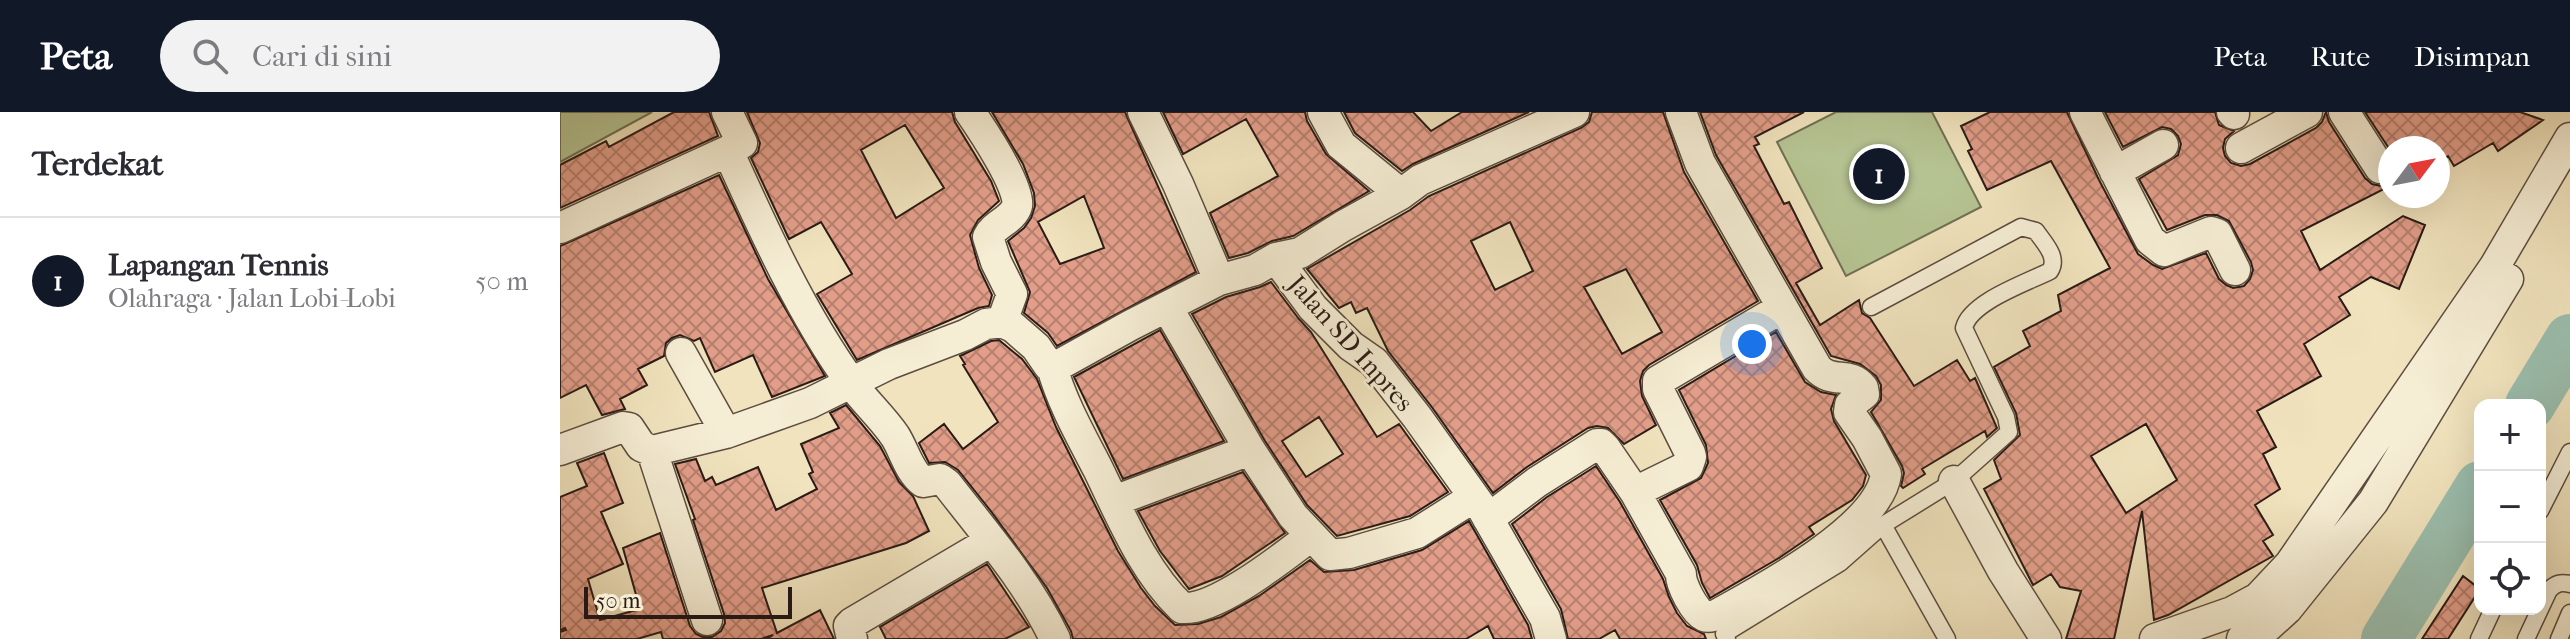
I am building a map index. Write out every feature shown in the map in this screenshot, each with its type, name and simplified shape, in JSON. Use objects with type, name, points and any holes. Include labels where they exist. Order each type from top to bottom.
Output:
[{"type":"street","points":[[560,228],[742,143],[727,112]]},
{"type":"street","points":[[970,112],[999,158],[1018,201],[1013,214],[992,229],[988,237],[1012,294],[1002,322]]},
{"type":"street","points":[[1143,112],[1219,280]]},
{"type":"street","points":[[1323,112],[1341,145],[1401,194]]},
{"type":"street","points":[[1276,258],[1300,253],[1434,173],[1574,112]]},
{"type":"street","points":[[1167,307],[1250,450],[1293,516],[1330,555],[1349,553],[1417,533],[1481,508],[1537,482],[1601,444],[1635,492],[1681,574],[1680,582],[1700,614],[1708,617],[1718,614],[1819,553],[1845,532],[1872,504],[1883,487],[1886,474],[1849,409],[1865,391],[1854,379],[1828,377],[1821,372],[1700,163],[1681,112]]},
{"type":"street","points":[[2085,112],[2150,240],[2164,251],[2211,232],[2217,234],[2235,270]]},
{"type":"street","points":[[2241,148],[2307,112]]},
{"type":"street","points":[[2344,112],[2378,165]]},
{"type":"street","points":[[2155,639],[2232,612],[2258,598],[2290,564],[2495,266],[2570,138]]},
{"type":"street","points":[[2115,172],[2163,145]]},
{"type":"street","points":[[728,151],[769,242],[852,384],[895,436],[917,477],[923,482],[944,481],[1039,609],[1055,639]]},
{"type":"street","points":[[2242,639],[2266,628],[2287,609],[2373,502],[2570,179]]},
{"type":"street","name":"Jalan SD Inpres","points":[[1052,367],[1219,280],[1255,270],[1276,258],[1313,308],[1351,346],[1374,362],[1481,508],[1545,618],[1551,639]]},
{"type":"street","points":[[1635,492],[1688,466],[1690,462],[1690,453],[1658,389],[1658,381],[1782,308]]},
{"type":"street","points":[[560,450],[627,427],[641,446],[652,451],[726,433],[810,403],[889,364],[986,324],[1002,322],[1013,327],[1036,347],[1052,367],[1063,399],[1114,501],[1161,586],[1182,608],[1193,609],[1225,594],[1311,536]]},
{"type":"street","points":[[681,353],[726,433]]},
{"type":"street","points":[[1114,501],[1250,450]]},
{"type":"street","points":[[652,451],[707,620]]},
{"type":"street","points":[[1954,481],[2003,571],[2046,639]]},
{"type":"street","points":[[852,639],[849,626],[852,623],[991,541]]},
{"type":"lane","points":[[1727,639],[1724,634],[1840,563],[1883,525],[1954,481],[2009,432],[2006,417],[1964,328],[1966,318],[1981,306],[2050,271],[2053,259],[2036,231],[2021,227],[1871,307]]},
{"type":"lane","points":[[2546,499],[2570,452]]},
{"type":"lane","points":[[1883,525],[1947,639]]},
{"type":"lane","points":[[2526,639],[2549,590],[2555,584],[2570,584]]},
{"type":"lane","points":[[2559,639],[2570,613]]},
{"type":"lane","points":[[2479,639],[2490,615]]},
{"type":"green space","points":[[560,112],[652,112],[560,162]]},
{"type":"green space","points":[[1836,112],[1932,112],[1981,207],[1846,276],[1777,142]]},
{"type":"building","points":[[674,112],[709,112],[718,136],[560,208],[560,165],[606,141],[609,147]]},
{"type":"building","points":[[747,112],[952,112],[999,201],[978,220],[970,235],[979,268],[992,295],[989,306],[857,360],[817,294],[852,274],[821,222],[789,239],[751,158],[758,152],[760,143]],"holes":[[[905,125],[944,188],[896,218],[861,150]]]},
{"type":"building","points":[[992,112],[1125,112],[1196,272],[1057,346],[1048,333],[1024,313],[1030,292],[1008,241],[1024,228],[1035,206],[1034,193],[1023,164]],"holes":[[[1084,196],[1104,248],[1060,264],[1038,222]]]},
{"type":"building","points":[[1163,112],[1305,112],[1326,154],[1369,191],[1293,236],[1229,258],[1210,213],[1278,176],[1246,119],[1183,154]]},
{"type":"building","points":[[1344,112],[1413,112],[1431,131],[1462,112],[1529,112],[1402,171],[1355,133]]},
{"type":"building","points":[[1592,112],[1663,112],[1684,172],[1758,301],[1643,371],[1640,381],[1642,396],[1656,425],[1624,444],[1608,428],[1588,428],[1493,493],[1388,351],[1367,308],[1356,313],[1351,302],[1339,308],[1307,269],[1429,196],[1589,122]],"holes":[[[1510,222],[1533,271],[1495,290],[1471,241]],[[1626,269],[1662,332],[1622,354],[1584,287]]]},
{"type":"building","points":[[1700,112],[1804,112],[1755,137],[1759,144],[1754,146],[1784,204],[1789,202],[1822,268],[1796,283],[1820,325],[1859,300],[1862,313],[1870,318],[1914,386],[1957,360],[1970,381],[1975,378],[1997,428],[1987,437],[1985,431],[1922,469],[1925,474],[1903,488],[1901,486],[1902,466],[1871,412],[1881,400],[1881,385],[1876,376],[1860,364],[1831,356],[1716,155]]},
{"type":"building","points":[[1990,112],[2067,112],[2138,254],[2162,269],[2206,253],[2219,279],[2233,288],[2244,286],[2253,270],[2229,221],[2217,215],[2205,215],[2167,230],[2139,179],[2178,155],[2181,144],[2178,136],[2171,129],[2162,127],[2123,147],[2105,112],[2215,112],[2219,125],[2234,131],[2225,139],[2225,156],[2231,163],[2241,166],[2316,128],[2326,112],[2329,122],[2365,178],[2378,185],[2378,192],[2301,231],[2320,270],[2403,216],[2425,225],[2399,289],[2371,277],[2339,297],[2350,315],[2304,344],[2321,376],[2257,411],[2276,447],[2263,454],[2280,489],[2255,505],[2273,535],[2263,541],[2273,556],[2154,620],[2142,511],[2114,639],[2066,639],[2081,591],[2060,587],[2051,574],[2033,585],[1984,489],[2001,479],[1994,460],[2020,435],[2016,413],[1994,367],[2030,346],[2023,331],[2061,311],[2058,295],[2110,268],[2051,161],[1987,190],[1968,151],[1972,149],[1961,126]],"holes":[[[2146,424],[2177,480],[2126,513],[2091,456]]]},
{"type":"building","points":[[2365,112],[2520,112],[2543,120],[2498,151],[2493,143],[2454,166],[2450,159],[2450,136],[2381,136]]},
{"type":"building","points":[[719,175],[768,279],[825,376],[772,397],[753,355],[715,372],[700,338],[694,341],[680,335],[666,343],[664,356],[638,369],[647,385],[620,399],[625,409],[602,415],[586,385],[560,398],[560,246]]},
{"type":"building","points":[[1271,282],[1311,332],[1377,437],[1399,424],[1448,492],[1410,516],[1337,536],[1307,505],[1265,441],[1192,314],[1226,297]],"holes":[[[1319,417],[1343,454],[1306,477],[1282,441]]]},
{"type":"building","points":[[1160,330],[1224,441],[1123,479],[1074,377]]},
{"type":"building","points":[[1776,332],[1805,382],[1821,392],[1836,395],[1831,409],[1834,421],[1866,475],[1863,486],[1852,500],[1809,527],[1814,534],[1710,598],[1697,565],[1660,500],[1701,478],[1708,463],[1706,445],[1679,390]]},
{"type":"building","points":[[999,340],[1022,359],[1037,379],[1056,427],[1118,551],[1141,588],[1175,625],[1198,624],[1221,617],[1259,596],[1310,560],[1324,572],[1354,570],[1422,550],[1469,521],[1528,625],[1532,639],[1494,639],[1488,626],[1466,639],[1073,639],[1047,588],[990,510],[958,470],[945,462],[929,463],[919,443],[944,424],[963,449],[998,422],[960,356]]},
{"type":"building","points":[[846,405],[880,446],[899,482],[913,496],[929,531],[906,543],[762,588],[777,633],[820,610],[834,639],[766,639],[773,635],[761,639],[663,639],[661,632],[637,639],[560,639],[560,632],[566,630],[560,630],[560,497],[587,486],[577,463],[604,453],[623,503],[601,512],[623,564],[588,579],[600,620],[640,609],[623,548],[660,533],[690,626],[696,634],[712,637],[721,631],[725,623],[724,614],[675,464],[696,459],[705,481],[712,477],[716,485],[758,467],[776,510],[817,489],[809,474],[813,472],[801,444],[839,428],[830,413]]},
{"type":"building","points":[[1596,466],[1663,579],[1677,613],[1687,626],[1704,634],[1706,639],[1620,639],[1615,630],[1599,639],[1568,639],[1561,609],[1512,524]]},
{"type":"building","points":[[1243,472],[1285,533],[1222,576],[1189,589],[1160,551],[1138,511]]},
{"type":"building","points":[[987,564],[1029,627],[1005,639],[886,639],[880,627]]},
{"type":"building","points":[[2463,576],[2474,584],[2474,598],[2448,639],[2422,639]]},
{"type":"waterway","points":[[2534,399],[2570,339]]},
{"type":"waterway","points":[[2386,639],[2474,496]]},
{"type":"place","name":"Lapangan Tennis","points":[[1879,174]]}]
